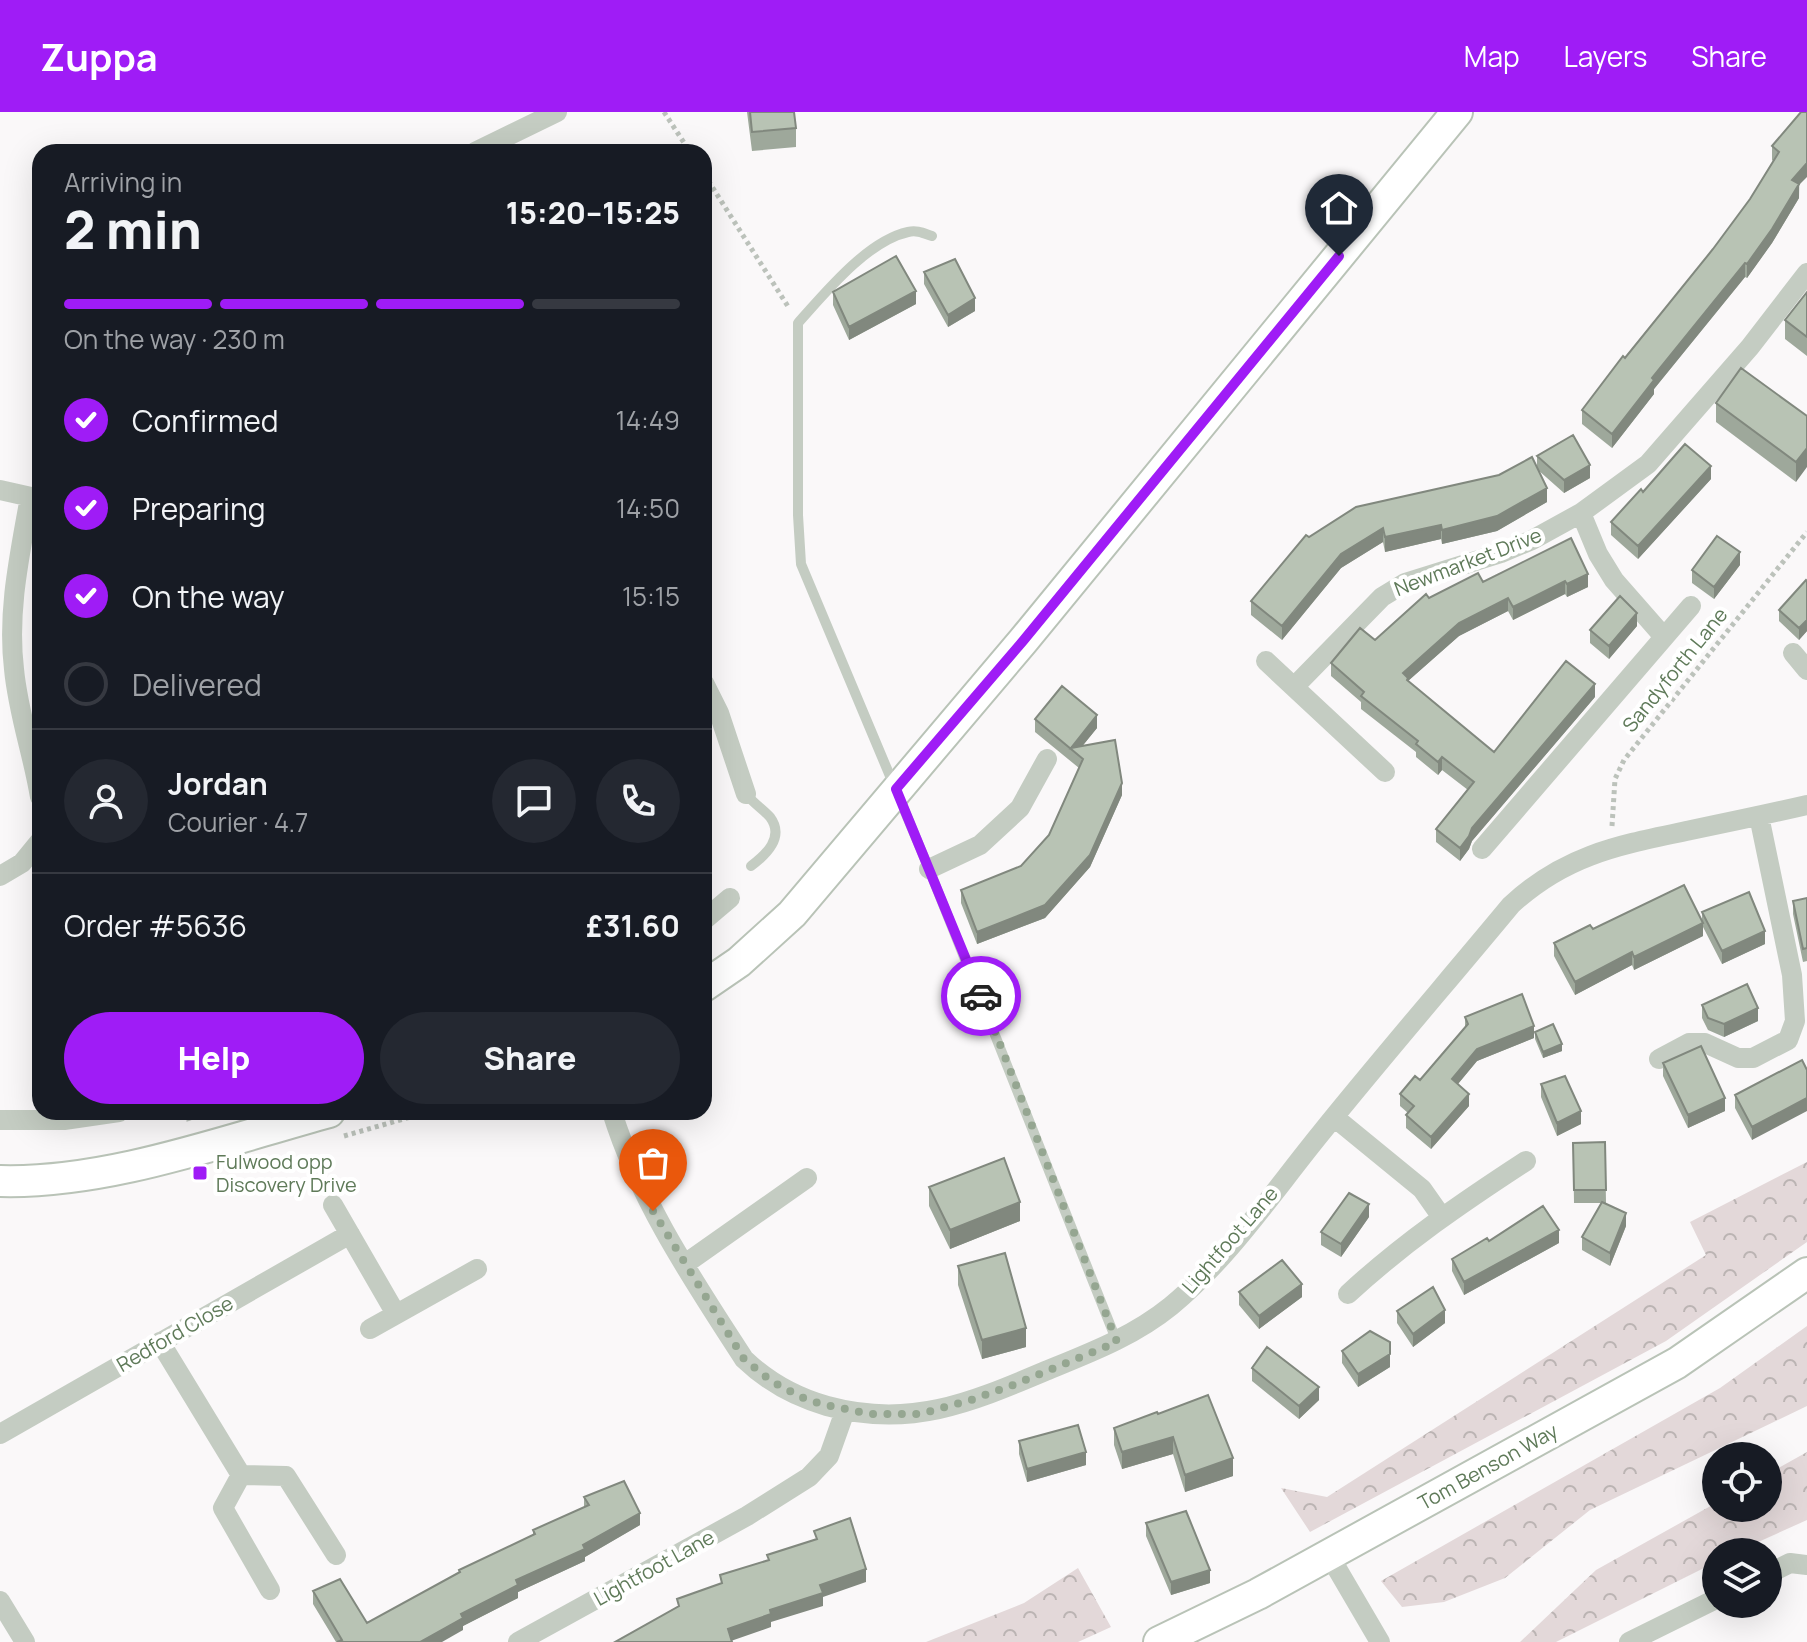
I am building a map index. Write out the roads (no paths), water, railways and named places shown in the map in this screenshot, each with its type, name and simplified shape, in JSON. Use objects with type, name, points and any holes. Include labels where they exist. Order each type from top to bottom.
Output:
[{"type":"main road","points":[[712,981],[783,923],[1033,629],[1457,112]]},
{"type":"main road","points":[[0,1181],[73,1176],[135,1165],[300,1120]]},
{"type":"main road","name":"Tom Benson Way","points":[[1159,1642],[1258,1594],[1677,1363],[1807,1273]]},
{"type":"street","points":[[491,144],[557,112]]},
{"type":"street","name":"Newmarket Drive","points":[[1294,687],[1382,597],[1405,583],[1511,549],[1581,513],[1648,464],[1750,347],[1807,273]]},
{"type":"street","points":[[0,490],[32,497]]},
{"type":"street","points":[[32,512],[14,593],[12,639],[17,697],[32,762]]},
{"type":"street","points":[[1581,513],[1598,554],[1614,580],[1664,637]]},
{"type":"street","points":[[1482,849],[1691,606]]},
{"type":"street","points":[[1793,653],[1807,670]]},
{"type":"street","points":[[1266,661],[1385,772]]},
{"type":"street","points":[[712,699],[746,794]]},
{"type":"street","points":[[929,869],[980,845],[1020,808],[1047,759]]},
{"type":"street","name":"Lightfoot Lane","points":[[518,1642],[747,1516],[809,1477],[829,1456],[845,1411],[903,1416],[937,1410],[1013,1385],[1117,1342],[1143,1327],[1201,1279],[1511,905],[1551,874],[1611,847],[1807,805]]},
{"type":"street","points":[[1659,1059],[1689,1043],[1705,1043],[1738,1058],[1753,1058],[1788,1040],[1795,1021],[1792,975],[1759,816]]},
{"type":"street","points":[[0,876],[22,863],[32,852]]},
{"type":"street","points":[[712,913],[730,898]]},
{"type":"street","points":[[1334,1117],[1422,1189],[1441,1216]]},
{"type":"street","points":[[0,1120],[64,1120]]},
{"type":"street","points":[[614,1120],[624,1151],[661,1228],[744,1359],[755,1370],[801,1397],[845,1411]]},
{"type":"street","points":[[1348,1294],[1388,1257],[1441,1216],[1526,1161]]},
{"type":"street","points":[[685,1264],[807,1178]]},
{"type":"street","points":[[333,1205],[396,1314]]},
{"type":"street","name":"Redford Close","points":[[0,1434],[350,1234]]},
{"type":"street","points":[[370,1329],[477,1269]]},
{"type":"street","points":[[160,1342],[241,1475]]},
{"type":"street","points":[[241,1475],[286,1476],[336,1555]]},
{"type":"street","points":[[241,1475],[223,1508],[270,1590]]},
{"type":"street","points":[[1329,1555],[1380,1642]]},
{"type":"street","points":[[1782,1567],[1790,1563],[1807,1565]]},
{"type":"street","points":[[0,1601],[19,1640]]},
{"type":"street","points":[[1629,1642],[1702,1606]]},
{"type":"lane","points":[[932,236],[919,231],[906,232],[881,245],[829,288],[798,323],[801,564],[929,869],[1117,1342]]},
{"type":"lane","points":[[746,794],[769,816],[775,827],[775,839],[768,853],[751,866]]},
{"type":"place","name":"Fulwood opp Discovery Drive","points":[[200,1173]]}]
